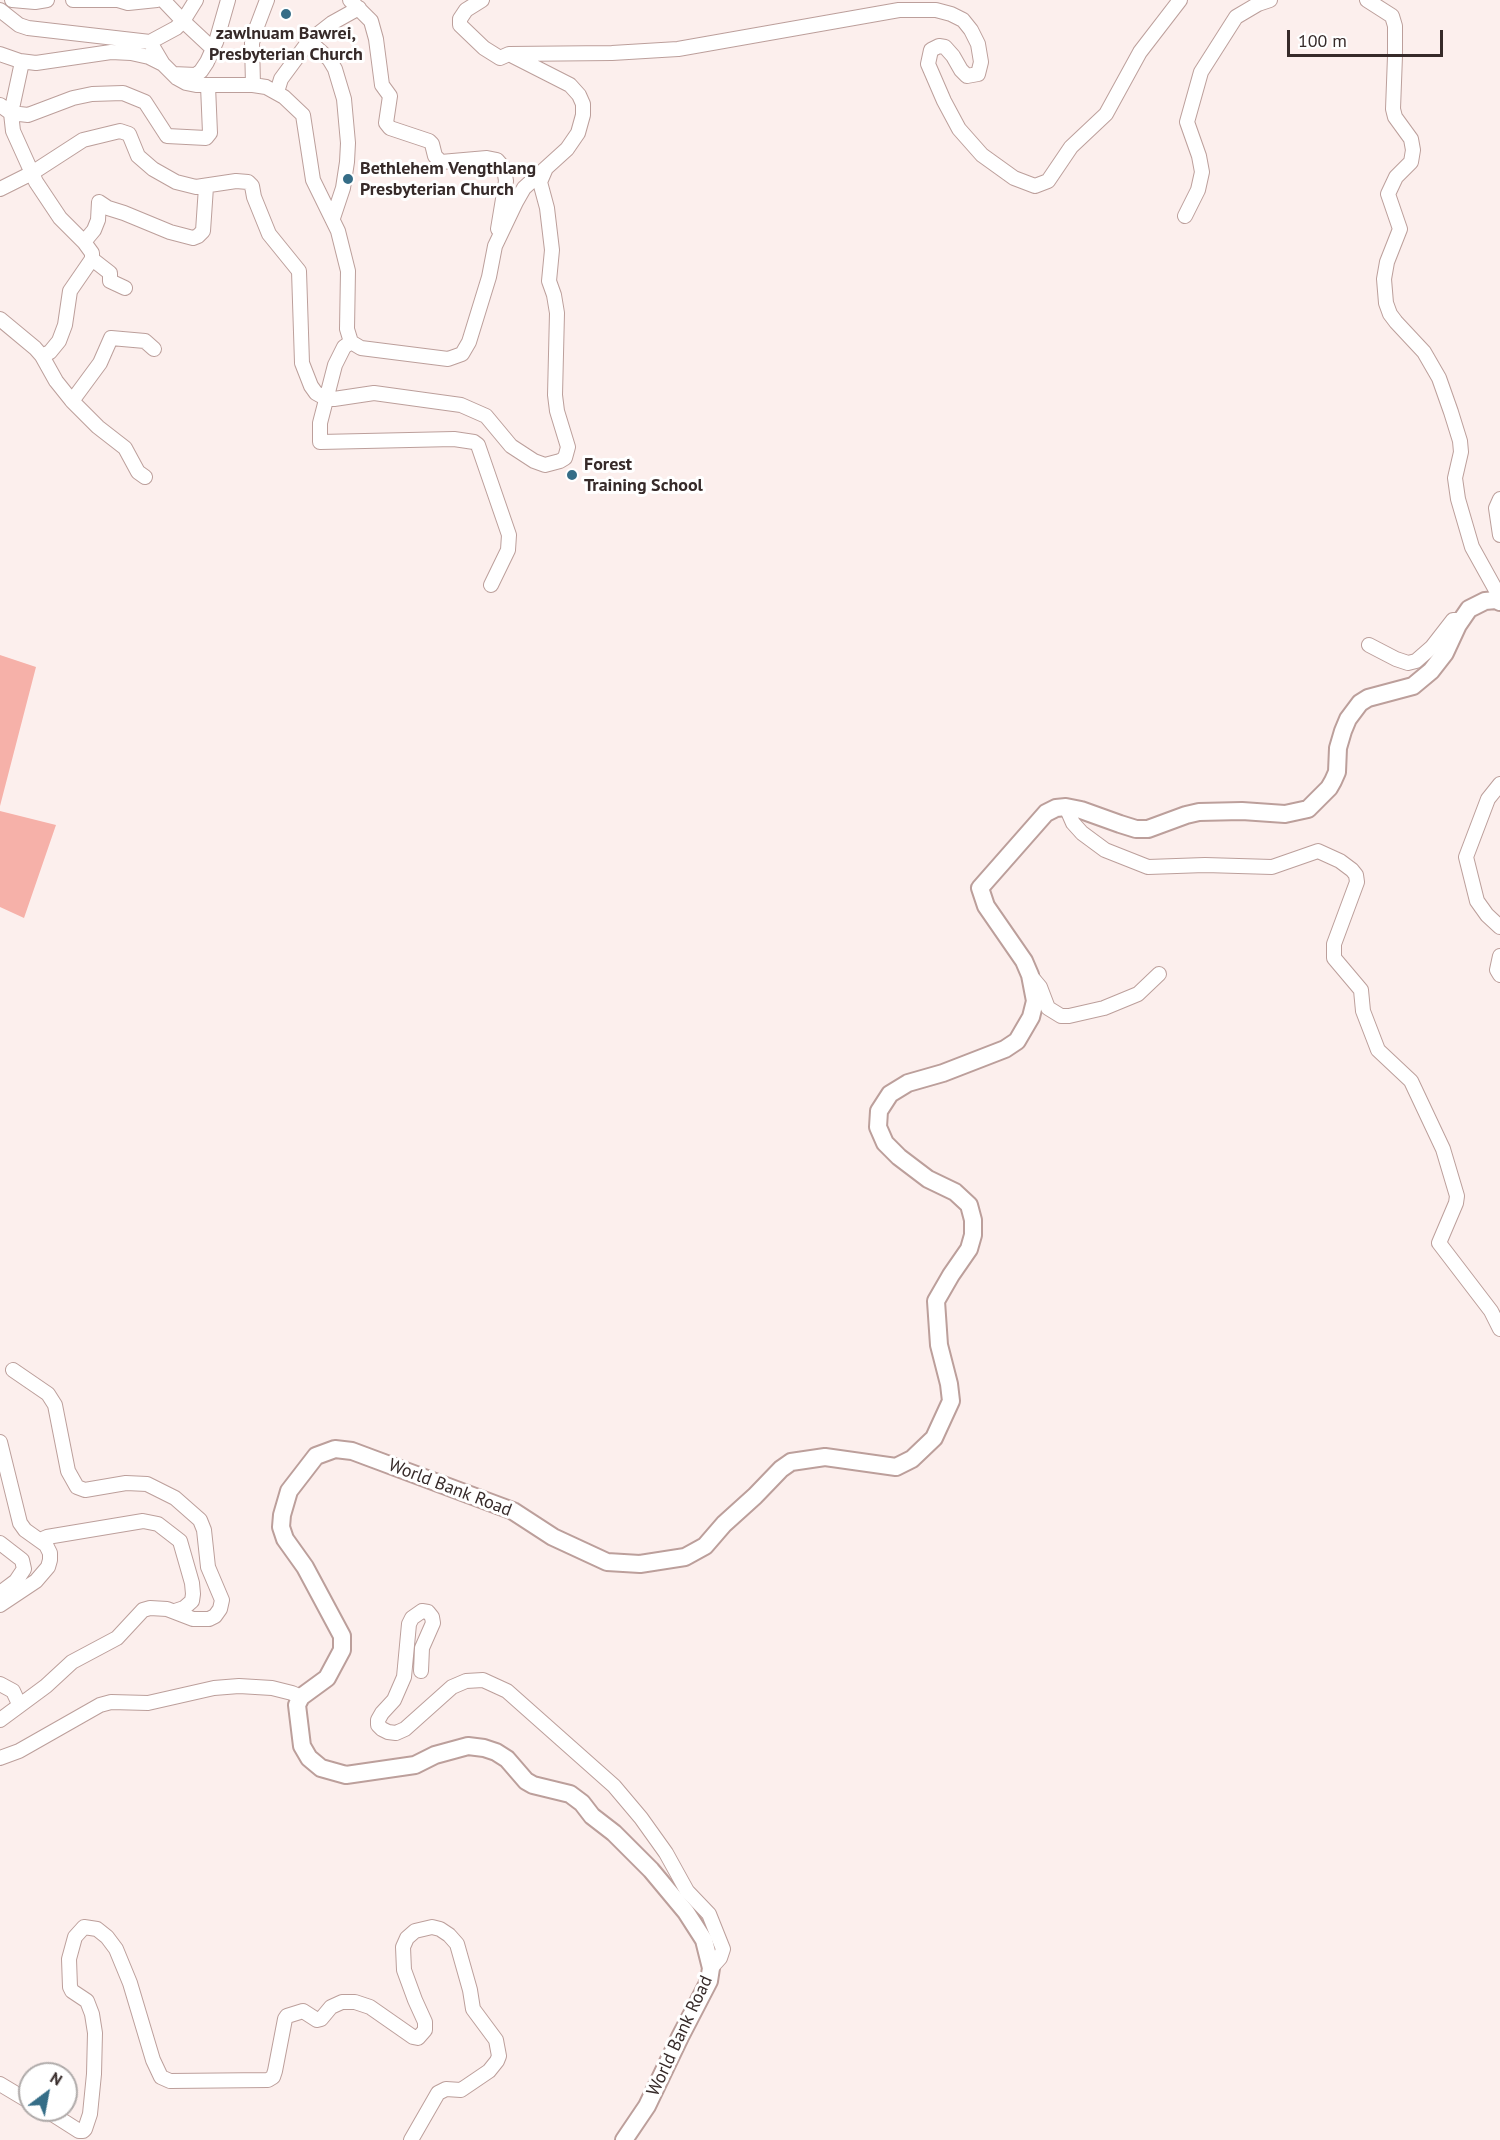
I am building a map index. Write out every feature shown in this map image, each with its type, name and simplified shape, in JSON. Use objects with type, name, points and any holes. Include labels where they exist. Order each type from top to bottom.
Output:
[{"type":"main road","points":[[1066,807],[1136,829],[1148,829],[1186,815],[1199,813],[1242,811],[1285,814],[1308,809],[1333,781],[1337,772],[1338,748],[1343,731],[1353,711],[1360,703],[1368,698],[1395,693],[1413,686],[1431,671],[1469,609],[1476,605],[1498,601]]},
{"type":"main road","name":"World Bank Road","points":[[624,2140],[647,2106],[709,1981],[711,1968],[704,1940],[686,1912],[651,1870],[614,1833],[592,1816],[582,1803],[570,1794],[533,1785],[526,1781],[507,1759],[495,1752],[468,1746],[435,1755],[415,1765],[346,1775],[321,1768],[309,1758],[302,1746],[297,1705],[301,1697],[327,1678],[342,1650],[342,1636],[305,1566],[285,1539],[281,1527],[282,1515],[289,1491],[316,1456],[335,1449],[352,1451],[513,1511],[553,1537],[607,1562],[640,1564],[685,1557],[705,1546],[724,1524],[791,1462],[825,1457],[896,1467],[912,1459],[924,1449],[934,1438],[951,1401],[950,1384],[939,1345],[936,1301],[969,1249],[973,1234],[973,1220],[969,1205],[955,1192],[928,1179],[885,1143],[878,1127],[879,1111],[890,1094],[908,1083],[943,1073],[1005,1049],[1017,1041],[1031,1017],[1035,1001],[1030,975],[1024,961],[986,906],[981,888],[1046,813],[1056,808],[1066,807]]},
{"type":"street","points":[[12,0],[35,2],[47,0]]},
{"type":"street","points":[[73,0],[118,0],[128,3],[157,0]]},
{"type":"street","points":[[164,0],[213,49]]},
{"type":"street","points":[[0,10],[20,25],[28,28],[150,42],[176,28],[196,0]]},
{"type":"street","points":[[150,42],[167,69],[196,75],[207,62],[213,49],[228,0]]},
{"type":"street","points":[[252,85],[252,43],[267,0]]},
{"type":"street","points":[[482,0],[466,9],[460,25],[484,48],[500,58],[508,54],[612,53],[678,49],[879,12],[918,9],[943,12],[958,17],[968,25],[975,36],[981,62],[978,74],[967,76],[945,47],[939,46],[931,50],[928,64],[952,116],[969,142],[982,155],[1014,178],[1035,186],[1048,181],[1071,147],[1106,114],[1140,52],[1180,0]]},
{"type":"street","points":[[1185,216],[1197,190],[1202,172],[1187,122],[1201,72],[1236,17],[1270,0]]},
{"type":"street","points":[[1367,0],[1392,16],[1395,26],[1393,109],[1395,117],[1411,139],[1413,150],[1411,162],[1392,183],[1388,194],[1400,229],[1387,262],[1384,279],[1386,303],[1390,314],[1424,352],[1439,378],[1460,441],[1461,452],[1455,478],[1458,499],[1472,547],[1497,592],[1498,601]]},
{"type":"street","points":[[0,54],[22,62],[43,63],[111,52],[140,54],[186,83],[208,86],[252,85],[266,87],[277,92],[303,115],[313,180],[338,231],[348,271],[346,330],[351,342],[361,348],[448,359],[462,354],[489,278],[506,181],[504,168],[497,160],[487,158],[441,162],[435,156],[429,141],[390,128],[386,123],[390,96],[382,85],[376,39],[371,21],[354,4],[309,41],[280,79],[277,92]]},
{"type":"street","points":[[309,41],[330,59],[344,99],[348,143],[347,162],[343,188],[333,218]]},
{"type":"street","points":[[495,246],[524,188],[567,149],[578,133],[583,115],[583,104],[579,94],[570,85],[508,54]]},
{"type":"street","points":[[22,62],[5,109],[36,182],[60,218],[92,253],[92,259],[70,291],[65,325],[59,341],[50,352],[42,356]]},
{"type":"street","points":[[5,109],[28,115],[73,98],[92,94],[123,93],[145,102],[167,136],[206,138],[210,133],[208,86]]},
{"type":"street","points":[[0,189],[32,173],[83,140],[120,131],[129,134],[138,156],[159,172],[185,186],[206,187],[237,181],[248,182],[252,186],[254,198],[269,234],[299,271],[302,363],[311,386],[320,396],[327,399],[374,393],[461,405],[486,416],[512,446],[534,461],[545,465],[565,458],[568,447],[557,411],[555,386],[557,313],[549,281],[552,250],[547,208],[540,182],[546,168]]},
{"type":"street","points":[[84,242],[94,230],[98,220],[99,202],[108,208],[170,232],[193,238],[198,236],[202,231],[206,187]]},
{"type":"street","points":[[92,259],[110,273],[110,281],[125,288]]},
{"type":"street","points":[[0,319],[42,356],[50,372],[72,401],[98,427],[125,448],[138,472],[145,477]]},
{"type":"street","points":[[72,401],[100,363],[111,338],[145,341],[154,350]]},
{"type":"street","points":[[351,342],[344,347],[335,365],[318,437],[322,442],[454,439],[474,442],[478,445],[508,535],[508,550],[491,585]]},
{"type":"street","points":[[1500,499],[1496,508],[1500,535]]},
{"type":"street","points":[[1368,645],[1408,663],[1424,656],[1453,620],[1462,620]]},
{"type":"street","points":[[1500,784],[1488,799],[1466,857],[1477,902],[1500,927]]},
{"type":"street","points":[[1066,807],[1073,823],[1082,833],[1105,850],[1148,867],[1205,865],[1272,867],[1318,851],[1341,861],[1352,870],[1357,882],[1334,944],[1334,958],[1361,990],[1363,1011],[1378,1050],[1411,1081],[1443,1149],[1457,1196],[1439,1244],[1491,1311],[1500,1329]]},
{"type":"street","points":[[1500,956],[1497,970],[1500,975]]},
{"type":"street","points":[[1030,975],[1040,987],[1048,1008],[1061,1016],[1069,1016],[1104,1008],[1138,994],[1159,974]]},
{"type":"street","points":[[0,1720],[46,1686],[72,1662],[117,1638],[143,1610],[150,1608],[175,1611],[193,1618],[209,1619],[215,1616],[220,1609],[222,1600],[208,1567],[204,1530],[200,1520],[175,1498],[147,1484],[126,1482],[85,1490],[77,1487],[68,1471],[55,1405],[43,1390],[12,1370]]},
{"type":"street","points":[[0,1442],[20,1523],[25,1530],[46,1545],[50,1553],[48,1567],[36,1581],[0,1605]]},
{"type":"street","points":[[40,1540],[46,1537],[143,1521],[158,1524],[180,1541],[192,1583],[192,1601],[184,1608],[175,1611]]},
{"type":"street","points":[[0,1543],[22,1560],[24,1569],[16,1581],[0,1593]]},
{"type":"street","points":[[421,1671],[422,1648],[433,1623],[428,1612],[422,1611],[412,1618],[409,1624],[404,1677],[394,1700],[378,1720],[378,1725],[382,1730],[396,1733],[405,1729],[452,1687],[466,1681],[483,1680],[507,1691],[614,1786],[641,1818],[666,1853],[687,1891],[709,1914],[723,1949],[720,1958],[711,1968]]},
{"type":"street","points":[[0,1684],[13,1691],[19,1704]]},
{"type":"street","points":[[0,1758],[19,1751],[100,1705],[121,1702],[148,1703],[214,1688],[239,1686],[272,1688],[301,1697]]},
{"type":"street","points":[[65,2122],[79,2131],[85,2129],[90,2114],[94,2074],[95,2033],[92,2014],[87,2001],[72,1991],[70,1981],[71,1948],[75,1937],[84,1927],[97,1929],[116,1949],[130,1983],[153,2060],[161,2077],[170,2081],[268,2080],[273,2077],[275,2071],[287,2016],[303,2011],[317,2020],[321,2019],[331,2007],[342,2002],[355,2002],[370,2007],[413,2037],[418,2038],[425,2030],[425,2022],[404,1970],[403,1947],[407,1938],[415,1931],[432,1928],[449,1935],[457,1944],[470,1990],[472,2009],[496,2040],[499,2056],[489,2071],[461,2090],[446,2089],[438,2093],[411,2140]]},
{"type":"street","points":[[0,2084],[18,2095]]},
{"type":"shaded area","points":[[0,655],[36,667],[0,806]]},
{"type":"shaded area","points":[[0,811],[56,825],[24,918],[0,907]]},
{"type":"place","name":"zawlnuam Bawrei, Presbyterian Church","points":[[286,14]]},
{"type":"place","name":"Bethlehem Vengthlang Presbyterian Church","points":[[348,179]]},
{"type":"place","name":"Forest Training School","points":[[572,475]]}]
